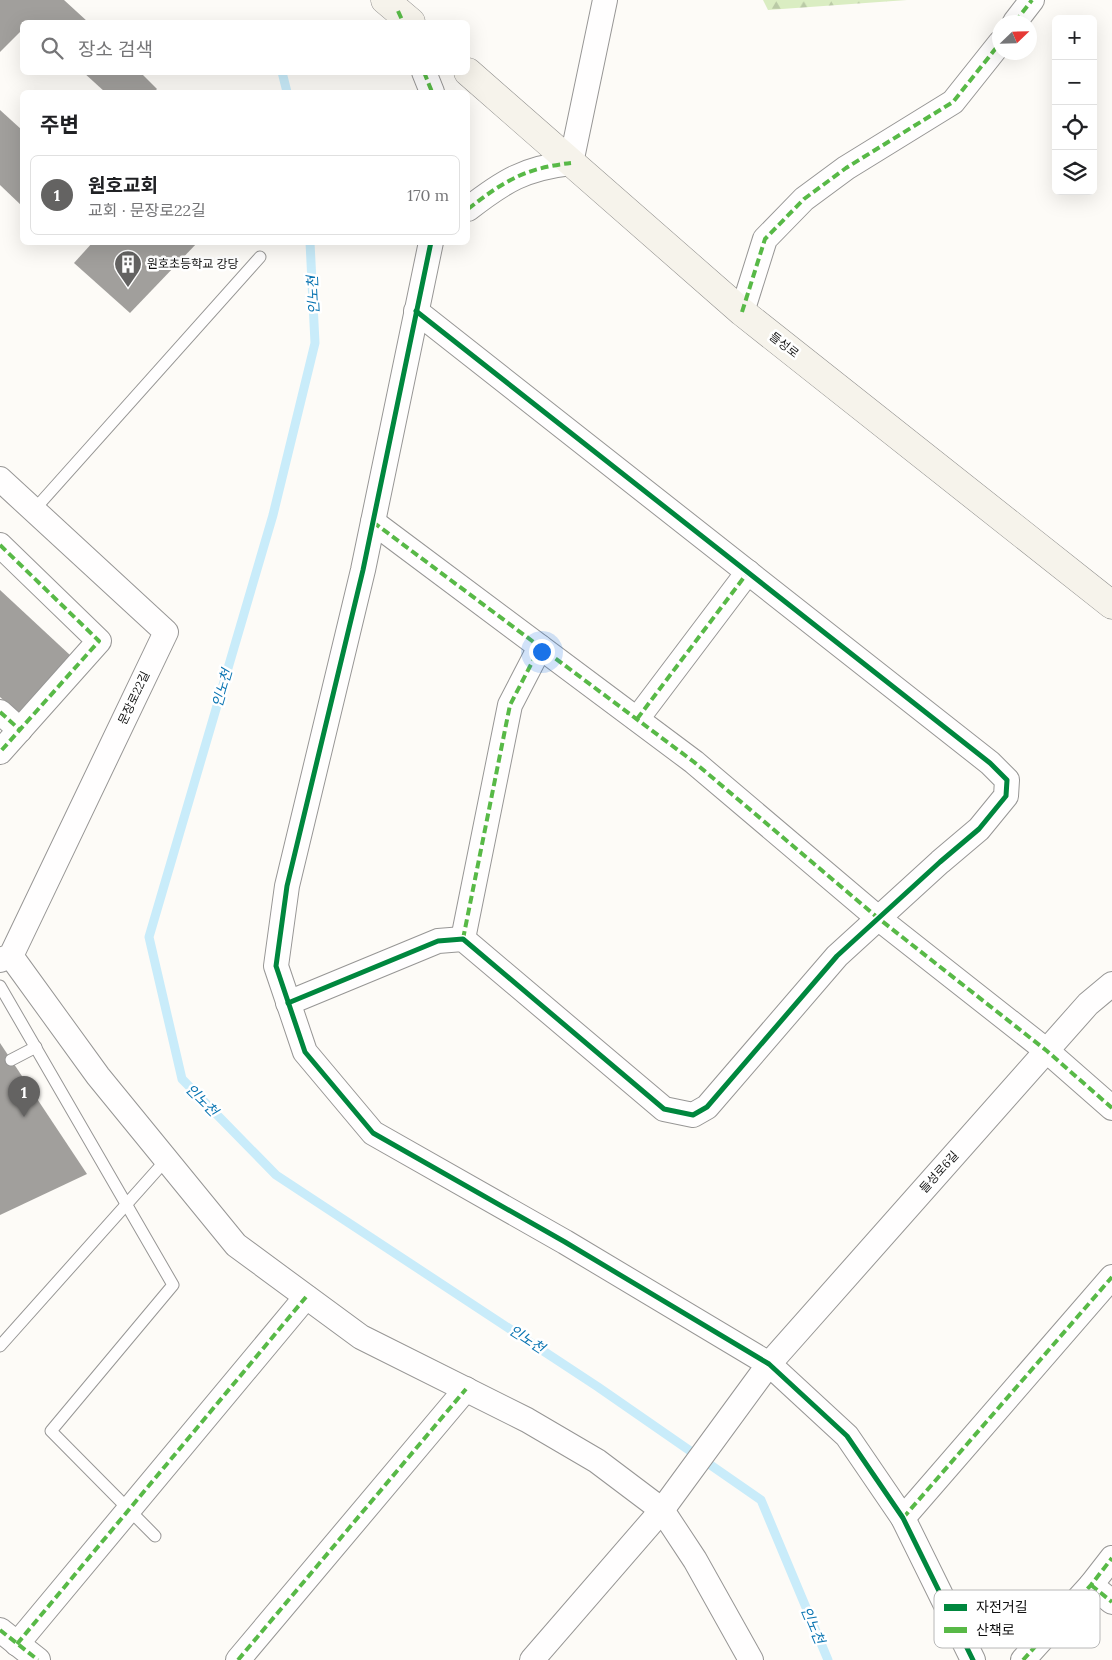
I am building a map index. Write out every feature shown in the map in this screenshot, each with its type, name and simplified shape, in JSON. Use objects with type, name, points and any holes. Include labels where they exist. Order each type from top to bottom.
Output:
[{"type":"street","points":[[470,207],[494,189],[520,174],[544,166],[572,163],[605,0]]},
{"type":"street","points":[[1020,15],[1032,0]]},
{"type":"street","points":[[742,312],[765,239],[804,199],[846,168],[953,102],[992,52]]},
{"type":"street","name":"들성로","points":[[470,74],[742,312],[1112,605]]},
{"type":"street","points":[[425,75],[431,90]]},
{"type":"street","points":[[430,245],[373,522],[287,886],[276,966],[305,1052],[373,1133],[565,1242],[769,1364],[847,1436],[902,1518],[937,1590]]},
{"type":"street","points":[[288,1003],[438,941],[462,940],[664,1109],[693,1115],[707,1107],[837,956],[979,829],[1006,796],[1007,780],[990,763],[416,311]]},
{"type":"street","name":"문장로22길","points":[[0,480],[166,632],[6,958]]},
{"type":"street","points":[[373,522],[694,762],[878,918],[1047,1051],[1112,1108]]},
{"type":"street","points":[[0,545],[99,640],[0,752]]},
{"type":"street","points":[[637,719],[748,572]]},
{"type":"street","points":[[462,940],[510,705],[540,646]]},
{"type":"street","points":[[0,712],[20,730]]},
{"type":"street","points":[[6,958],[98,1076],[236,1245],[361,1337],[527,1420],[598,1461],[662,1510],[694,1560],[751,1660]]},
{"type":"street","name":"들성로6길","points":[[532,1660],[662,1510],[769,1364],[1088,1004],[1112,984]]},
{"type":"street","points":[[902,1518],[1112,1277]]},
{"type":"street","points":[[38,1660],[9,1637],[129,1510],[306,1297]]},
{"type":"street","points":[[238,1660],[466,1389]]},
{"type":"street","points":[[1086,1590],[1112,1558]]},
{"type":"street","points":[[1091,1585],[1097,1590]]},
{"type":"street","points":[[1100,1592],[1112,1602]]},
{"type":"street","points":[[966,1648],[972,1660]]},
{"type":"street","points":[[1023,1660],[1034,1648]]},
{"type":"lane","points":[[34,510],[260,257]]},
{"type":"lane","points":[[0,986],[173,1285],[51,1431],[155,1536]]},
{"type":"lane","points":[[11,1060],[36,1047]]},
{"type":"lane","points":[[0,1346],[166,1160]]},
{"type":"green space","points":[[763,0],[907,0],[768,10]]},
{"type":"building","points":[[0,0],[64,0],[86,20],[20,20],[20,32],[0,52]]},
{"type":"building","points":[[86,75],[143,75],[157,89],[156,90],[103,90]]},
{"type":"building","points":[[0,110],[20,128],[20,204],[0,185]]},
{"type":"building","name":"원호초등학교 강당","points":[[90,245],[195,245],[130,313],[74,263]]},
{"type":"building","points":[[0,590],[71,656],[18,713],[0,697]]},
{"type":"building","points":[[0,1043],[87,1174],[0,1215]]},
{"type":"waterway","name":"인노천","points":[[283,75],[286,90]]},
{"type":"waterway","name":"인노천","points":[[310,245],[315,343],[273,515],[149,937],[182,1079],[276,1175],[598,1387],[761,1500],[828,1660]]},
{"type":"marked path","points":[[1020,15],[1032,0]]},
{"type":"marked path","points":[[398,11],[402,20]]},
{"type":"marked path","points":[[742,312],[765,239],[804,199],[846,168],[953,102],[992,53]]},
{"type":"marked path","points":[[425,75],[431,90]]},
{"type":"marked path","points":[[470,208],[504,183],[516,177],[541,168],[571,163]]},
{"type":"marked path","points":[[373,522],[694,762],[878,918],[1047,1051],[1112,1108]]},
{"type":"marked path","points":[[0,545],[99,641],[0,752]]},
{"type":"marked path","points":[[637,719],[748,572]]},
{"type":"marked path","points":[[463,939],[510,705],[540,647]]},
{"type":"marked path","points":[[0,712],[20,730]]},
{"type":"marked path","points":[[903,1518],[1112,1277]]},
{"type":"marked path","points":[[17,1644],[306,1297]]},
{"type":"marked path","points":[[238,1660],[466,1389]]},
{"type":"marked path","points":[[1086,1590],[1112,1558]]},
{"type":"marked path","points":[[1091,1585],[1097,1590]]},
{"type":"marked path","points":[[1100,1592],[1112,1602]]},
{"type":"marked path","points":[[0,1630],[38,1660]]},
{"type":"marked path","points":[[1023,1660],[1034,1648]]},
{"type":"cycle path","points":[[430,245],[363,570],[287,886],[276,966],[305,1052],[373,1133],[565,1242],[769,1364],[847,1436],[903,1518],[938,1590]]},
{"type":"cycle path","points":[[288,1003],[438,941],[463,939],[664,1109],[693,1115],[707,1107],[837,956],[979,829],[1006,796],[1007,780],[990,763],[416,311]]},
{"type":"cycle path","points":[[967,1648],[973,1660]]},
{"type":"place","name":"원호초등학교 강당","points":[[128,288]]},
{"type":"place","name":"원호교회","points":[[24,1117]]}]
